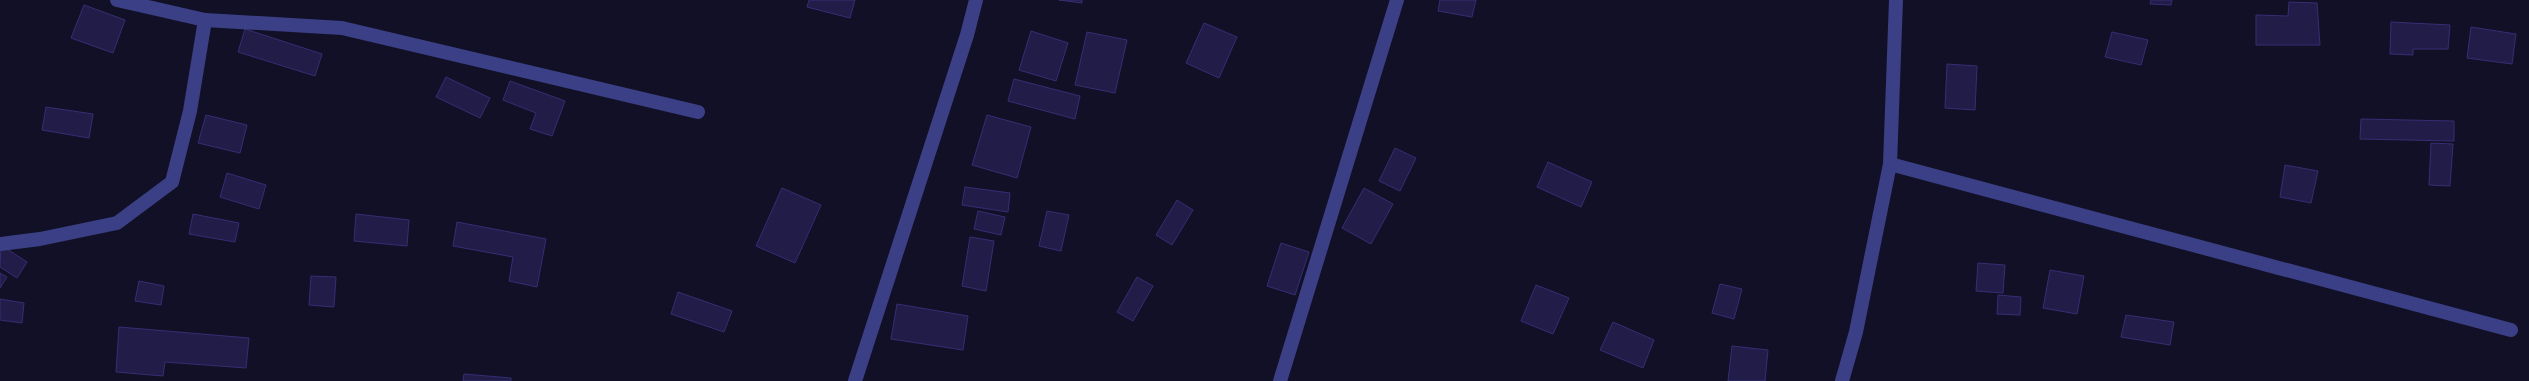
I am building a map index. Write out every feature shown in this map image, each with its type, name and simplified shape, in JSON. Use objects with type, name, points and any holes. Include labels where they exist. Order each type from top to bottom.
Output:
[{"type":"street","points":[[117,0],[205,20],[342,28],[698,112]]},
{"type":"street","points":[[856,381],[967,35],[976,0]]},
{"type":"street","points":[[1280,381],[1397,0]]},
{"type":"street","points":[[1842,381],[1856,332],[1890,164],[1896,0]]},
{"type":"street","points":[[0,244],[40,239],[117,223],[172,182],[190,111],[205,20]]},
{"type":"street","points":[[1890,164],[2511,330]]},
{"type":"building","points":[[809,0],[855,0],[850,18],[807,7]]},
{"type":"building","points":[[1059,0],[1082,0],[1082,3]]},
{"type":"building","points":[[1440,0],[1476,0],[1472,17],[1438,11]]},
{"type":"building","points":[[2151,0],[2172,0],[2171,5],[2150,4]]},
{"type":"building","points":[[2289,2],[2317,3],[2320,45],[2256,45],[2256,15],[2288,16]]},
{"type":"building","points":[[84,5],[125,20],[113,53],[71,38]]},
{"type":"building","points":[[2391,22],[2450,25],[2448,49],[2413,49],[2413,55],[2390,54]]},
{"type":"building","points":[[1204,23],[1237,37],[1219,78],[1186,63]]},
{"type":"building","points":[[2471,27],[2516,34],[2512,64],[2467,58]]},
{"type":"building","points":[[245,29],[322,54],[315,76],[238,52]]},
{"type":"building","points":[[1031,31],[1068,43],[1056,81],[1019,70]]},
{"type":"building","points":[[1087,32],[1127,40],[1115,93],[1075,85]]},
{"type":"building","points":[[2112,32],[2148,40],[2141,65],[2105,57]]},
{"type":"building","points":[[1947,64],[1977,66],[1975,110],[1945,108]]},
{"type":"building","points":[[446,77],[490,98],[480,118],[436,97]]},
{"type":"building","points":[[1014,79],[1080,96],[1075,119],[1008,101]]},
{"type":"building","points":[[510,81],[565,101],[552,136],[530,129],[536,113],[503,100]]},
{"type":"building","points":[[46,107],[93,114],[89,138],[42,130]]},
{"type":"building","points":[[206,115],[247,125],[240,153],[198,143]]},
{"type":"building","points":[[987,115],[1031,127],[1017,178],[972,165]]},
{"type":"building","points":[[2361,119],[2454,121],[2454,141],[2360,139]]},
{"type":"building","points":[[2431,143],[2453,144],[2450,186],[2429,185]]},
{"type":"building","points":[[1395,148],[1416,158],[1400,191],[1379,181]]},
{"type":"building","points":[[1548,162],[1592,182],[1581,207],[1537,187]]},
{"type":"building","points":[[2285,165],[2318,171],[2311,203],[2280,197]]},
{"type":"building","points":[[227,173],[266,185],[259,209],[220,197]]},
{"type":"building","points":[[965,187],[1010,193],[1008,212],[962,205]]},
{"type":"building","points":[[782,188],[821,205],[795,263],[756,246]]},
{"type":"building","points":[[1364,188],[1393,204],[1371,244],[1342,228]]},
{"type":"building","points":[[1177,200],[1193,210],[1172,245],[1156,235]]},
{"type":"building","points":[[978,211],[1005,217],[1001,235],[974,229]]},
{"type":"building","points":[[1047,211],[1069,215],[1061,251],[1039,246]]},
{"type":"building","points":[[193,214],[239,223],[235,242],[189,234]]},
{"type":"building","points":[[356,214],[409,220],[407,246],[354,241]]},
{"type":"building","points":[[457,222],[546,239],[537,287],[509,281],[513,257],[453,246]]},
{"type":"building","points":[[970,237],[994,241],[986,291],[962,286]]},
{"type":"building","points":[[1281,243],[1309,252],[1295,295],[1267,286]]},
{"type":"building","points":[[1,245],[27,262],[17,278],[0,267]]},
{"type":"building","points":[[1978,263],[2005,265],[2003,293],[1976,291]]},
{"type":"building","points":[[2050,270],[2084,276],[2077,314],[2043,308]]},
{"type":"building","points":[[0,273],[7,277],[0,288]]},
{"type":"building","points":[[311,276],[336,277],[334,307],[309,305]]},
{"type":"building","points":[[1137,277],[1153,286],[1133,321],[1117,312]]},
{"type":"building","points":[[139,281],[164,286],[161,305],[135,301]]},
{"type":"building","points":[[1720,284],[1742,289],[1734,319],[1712,313]]},
{"type":"building","points":[[1536,285],[1569,298],[1553,334],[1521,321]]},
{"type":"building","points":[[678,292],[732,311],[724,332],[671,314]]},
{"type":"building","points":[[1998,295],[2021,297],[2020,315],[1997,314]]},
{"type":"building","points":[[0,299],[24,303],[22,323],[0,320]]},
{"type":"building","points":[[897,304],[968,316],[963,350],[891,339]]},
{"type":"building","points":[[2126,315],[2174,322],[2170,345],[2121,337]]},
{"type":"building","points":[[1613,322],[1654,340],[1643,368],[1600,350]]},
{"type":"building","points":[[119,327],[249,338],[246,368],[165,362],[163,376],[116,372]]},
{"type":"building","points":[[1732,346],[1768,350],[1765,381],[1728,381]]},
{"type":"building","points":[[464,374],[511,378],[511,381],[463,381]]}]
